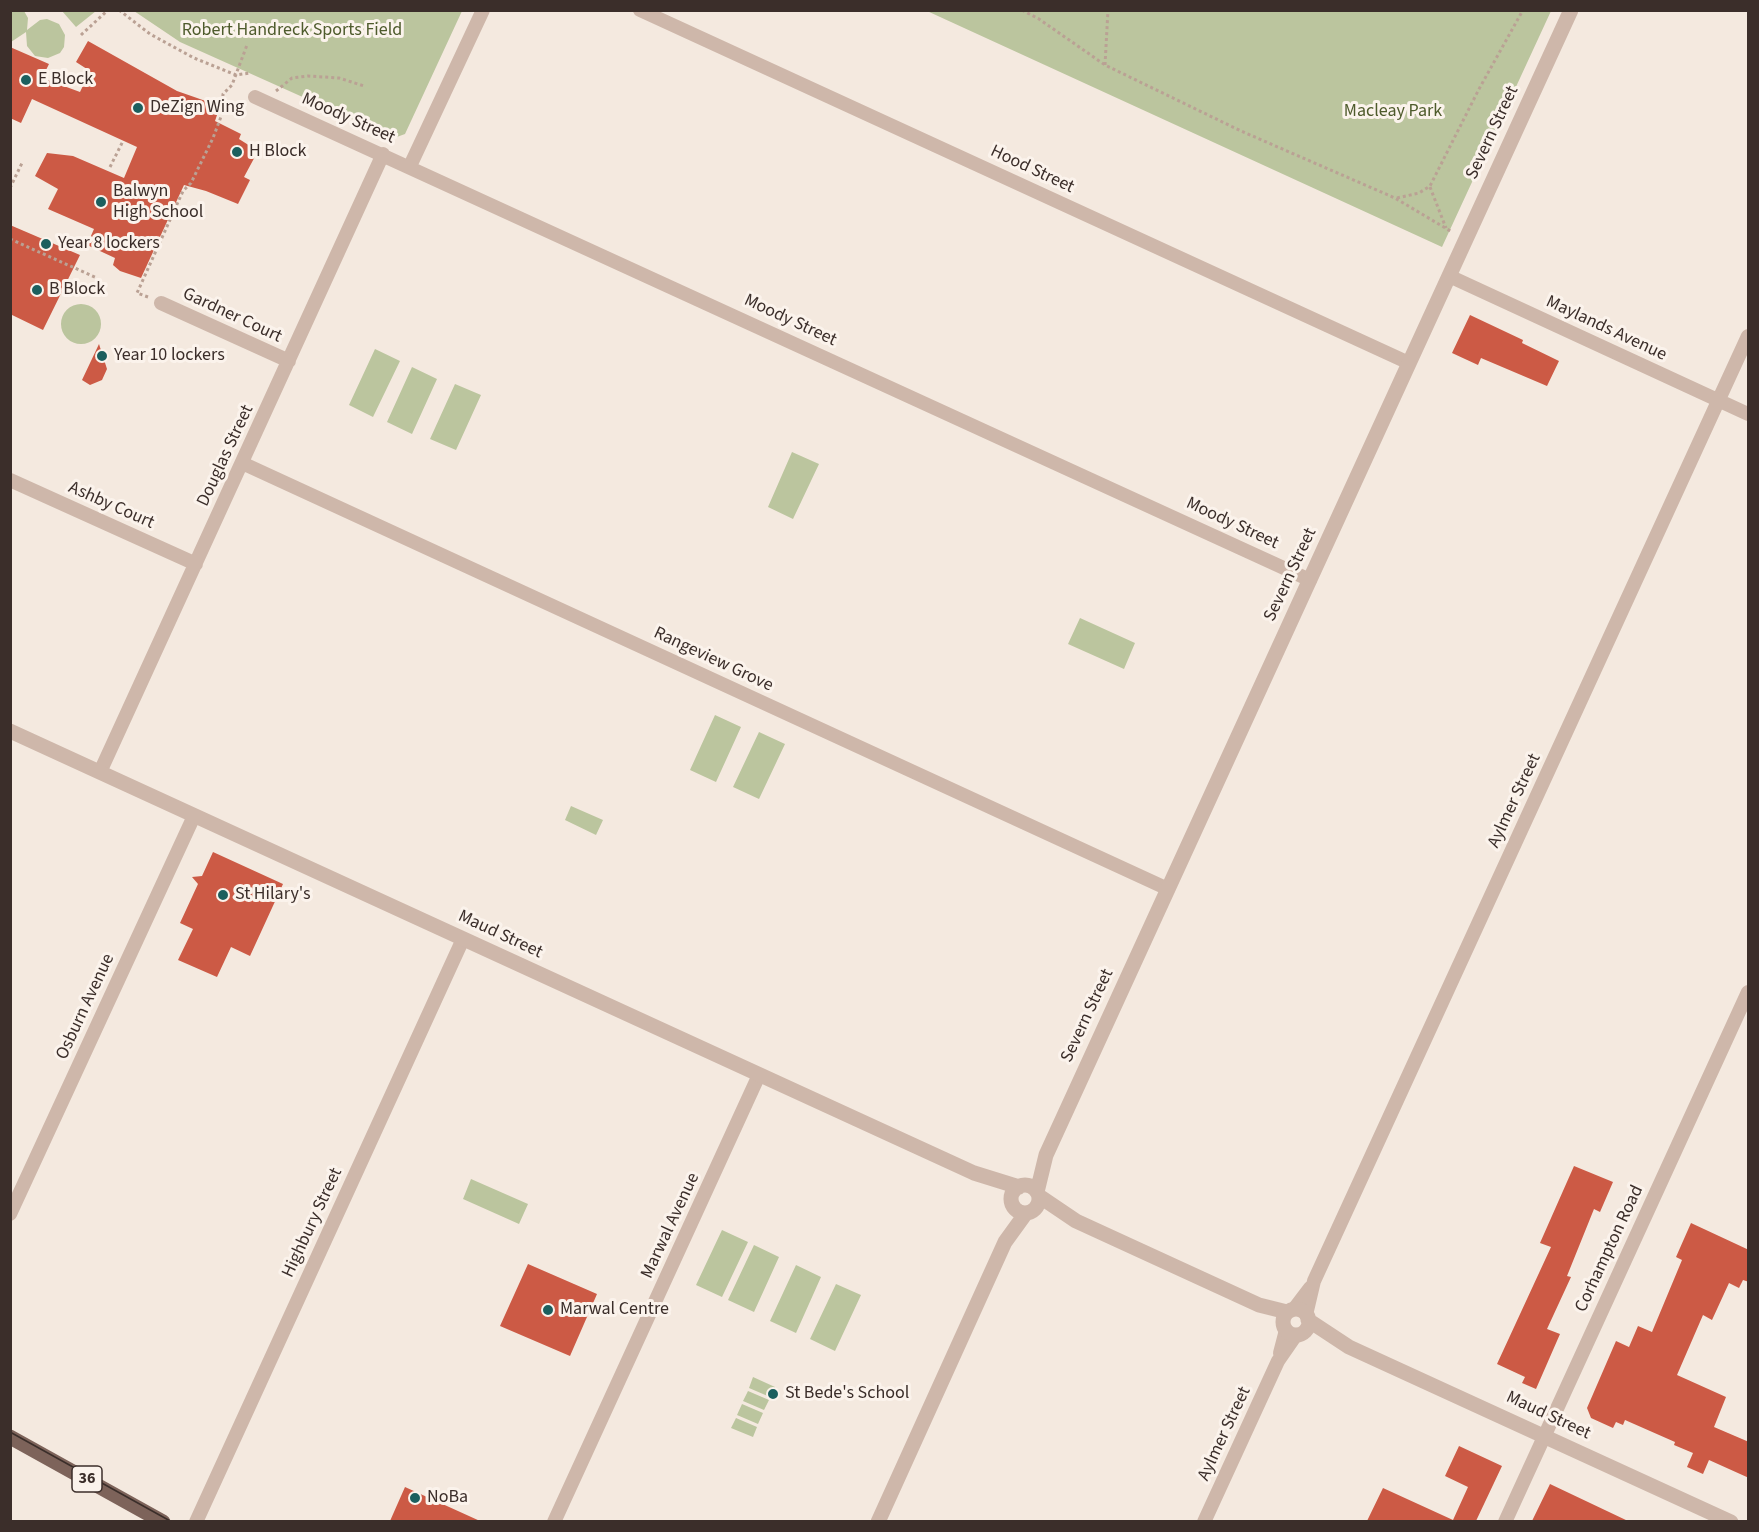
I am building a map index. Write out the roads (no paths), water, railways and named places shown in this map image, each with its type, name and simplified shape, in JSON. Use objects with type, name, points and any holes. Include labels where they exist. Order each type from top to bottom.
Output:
[{"type":"main road","name":"36","points":[[10,1437],[155,1520]]},
{"type":"street","points":[[410,166],[483,10]]},
{"type":"street","name":"Hood Street","points":[[640,10],[1409,363]]},
{"type":"street","name":"Severn Street","points":[[878,1521],[1005,1242],[1027,1203],[1046,1155],[1571,10]]},
{"type":"street","name":"Moody Street","points":[[260,99],[1310,579]]},
{"type":"street","name":"Douglas Street","points":[[100,772],[383,154]]},
{"type":"street","name":"Maylands Avenue","points":[[1449,276],[1749,414]]},
{"type":"street","name":"Gardner Court","points":[[161,303],[289,361]]},
{"type":"street","name":"Aylmer Street","points":[[1204,1521],[1749,336]]},
{"type":"street","name":"Rangeview Grove","points":[[242,463],[1168,889]]},
{"type":"street","name":"Ashby Court","points":[[10,480],[196,564]]},
{"type":"street","name":"Maud Street","points":[[10,731],[974,1173],[1027,1203],[1076,1221],[1731,1521]]},
{"type":"street","name":"Osburn Avenue","points":[[10,1214],[194,816]]},
{"type":"street","name":"Highbury Street","points":[[195,1521],[463,939]]},
{"type":"street","name":"Corhampton Road","points":[[1505,1521],[1749,992]]},
{"type":"street","name":"Marwal Avenue","points":[[554,1521],[759,1076]]},
{"type":"street","name":"Severn Street","points":[[1027,1203],[1013,1193],[1046,1155]]},
{"type":"street","name":"Maud Street","points":[[974,1173],[1021,1186]]},
{"type":"tram line","points":[[10,1432],[172,1522]]},
{"type":"place","name":"E Block","points":[[26,80]]},
{"type":"place","name":"DeZign Wing","points":[[138,108]]},
{"type":"place","name":"H Block","points":[[237,152]]},
{"type":"place","name":"Balwyn High School","points":[[101,202]]},
{"type":"place","name":"Year 8 lockers","points":[[46,244]]},
{"type":"place","name":"B Block","points":[[37,290]]},
{"type":"place","name":"Year 10 lockers","points":[[102,356]]},
{"type":"place","name":"St Hilary's","points":[[223,895]]},
{"type":"place","name":"Marwal Centre","points":[[548,1310]]},
{"type":"place","name":"St Bede's School","points":[[773,1394]]},
{"type":"place","name":"NoBa","points":[[415,1498]]},
{"type":"park label","name":"Robert Handreck Sports Field","points":[[292,31]]},
{"type":"park label","name":"Macleay Park","points":[[1393,112]]}]
